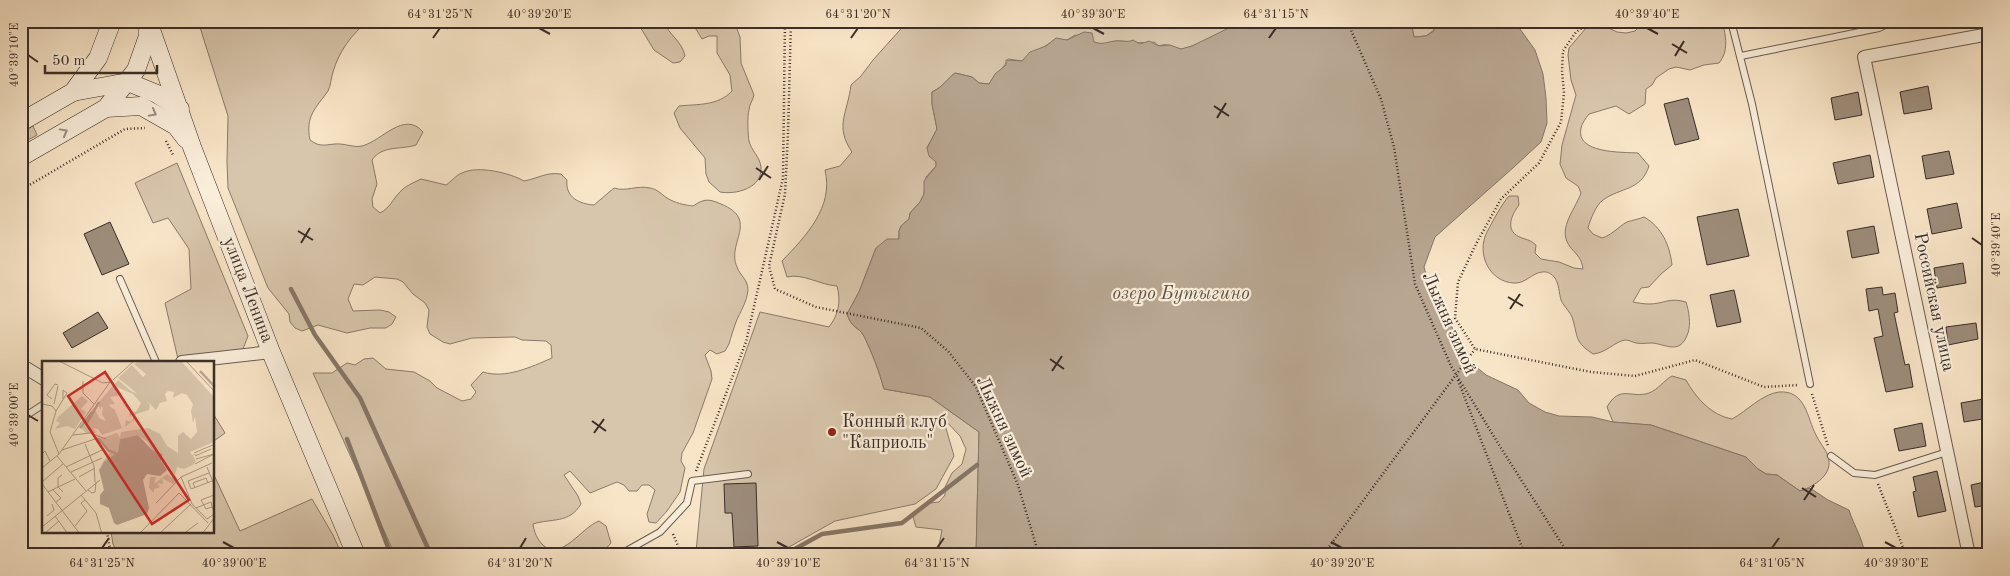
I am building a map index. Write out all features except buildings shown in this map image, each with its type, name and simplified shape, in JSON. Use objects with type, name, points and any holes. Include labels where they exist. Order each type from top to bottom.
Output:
[{"type":"street","points":[[73,92],[98,58],[112,21]]},
{"type":"street","points":[[21,156],[106,108],[136,70],[148,36],[148,22]]},
{"type":"street","name":"улица Ленина","points":[[148,22],[192,147],[271,352],[356,555]]},
{"type":"street","name":"Российская улица","points":[[1968,555],[1864,57],[1989,34]]},
{"type":"street","points":[[21,122],[73,92],[128,82],[157,94],[180,109]]},
{"type":"street","points":[[106,108],[141,106],[176,126],[192,147]]},
{"type":"street","points":[[191,361],[271,352]]},
{"type":"street","points":[[21,365],[42,378]]},
{"type":"lane","points":[[1731,21],[1741,56],[1810,384]]},
{"type":"lane","points":[[1741,56],[1879,28],[1894,21]]},
{"type":"lane","points":[[120,279],[156,361]]},
{"type":"lane","points":[[21,419],[42,405]]},
{"type":"lane","points":[[1831,456],[1854,473],[1875,476],[1947,452]]},
{"type":"lane","points":[[619,555],[660,532],[687,503],[692,481],[748,474]]},
{"type":"path","points":[[692,481],[746,342],[783,178],[785,21]]},
{"type":"path","name":"Лыжня зимой","points":[[791,21],[788,133],[784,194],[769,266],[775,289],[816,308],[921,328],[948,350],[976,386],[1018,485],[1039,555]]},
{"type":"path","name":"Лыжня зимой","points":[[1347,21],[1381,99],[1394,147],[1415,284],[1456,374],[1569,555]]},
{"type":"path","points":[[1593,21],[1576,32],[1563,51],[1564,93],[1561,122],[1539,163],[1501,198],[1476,244],[1458,282],[1455,318],[1474,349],[1591,372],[1635,376],[1694,360],[1764,387],[1810,384],[1831,456]]},
{"type":"path","points":[[21,190],[125,128],[143,127],[150,130]]},
{"type":"path","points":[[164,137],[172,155]]},
{"type":"path","points":[[1323,555],[1474,349]]},
{"type":"path","points":[[1456,374],[1524,555]]},
{"type":"path","points":[[1875,476],[1906,555]]},
{"type":"path","points":[[107,534],[111,555]]},
{"type":"path","points":[[678,546],[680,555]]},
{"type":"shaded area","points":[[198,21],[368,21],[351,37],[342,50],[328,91],[310,118],[309,132],[310,140],[319,145],[362,146],[401,125],[416,126],[423,132],[416,145],[386,150],[376,155],[372,160],[377,184],[372,199],[373,207],[380,213],[389,206],[404,188],[421,179],[446,185],[460,174],[476,170],[494,171],[511,175],[524,181],[547,175],[561,174],[567,180],[568,191],[574,198],[583,203],[594,205],[614,188],[645,187],[655,189],[670,200],[680,203],[693,206],[710,200],[732,210],[738,217],[740,225],[735,258],[738,270],[747,283],[748,290],[745,303],[725,351],[717,354],[710,350],[705,355],[712,379],[693,433],[682,453],[681,461],[685,468],[680,492],[656,523],[649,522],[647,514],[655,490],[649,485],[642,485],[637,491],[629,491],[624,485],[617,482],[590,493],[570,471],[564,475],[581,504],[566,518],[533,524],[535,533],[543,545],[550,549],[557,549],[571,542],[592,524],[599,521],[606,526],[611,543],[600,555],[395,555],[313,373],[332,373],[347,363],[355,365],[364,359],[373,358],[386,369],[414,372],[430,381],[437,388],[462,401],[471,399],[476,392],[471,385],[483,372],[492,374],[509,373],[536,365],[552,358],[551,345],[546,341],[522,340],[515,337],[472,338],[450,344],[443,342],[430,334],[427,327],[429,310],[425,303],[413,294],[403,282],[397,279],[375,277],[363,285],[354,284],[348,299],[353,311],[380,310],[389,312],[396,317],[392,324],[386,328],[370,328],[347,333],[318,325],[302,331],[295,328],[290,322],[289,314],[268,288],[228,188],[228,116]]},
{"type":"shaded area","points":[[441,21],[473,21],[447,29]]},
{"type":"shaded area","points":[[633,21],[663,21],[681,46],[685,56],[680,62],[673,63],[654,50],[642,30]]},
{"type":"shaded area","points":[[691,21],[734,21],[740,37],[741,63],[754,95],[748,113],[749,141],[761,167],[758,180],[741,191],[720,192],[709,182],[706,174],[705,158],[680,128],[674,113],[679,106],[714,102],[732,91],[730,75],[717,53],[717,36],[709,36],[702,39]]},
{"type":"shaded area","points":[[908,21],[1243,21],[1213,37],[1181,49],[1168,45],[1159,46],[1154,42],[1117,41],[1101,44],[1094,42],[1092,38],[1075,35],[1067,40],[1056,39],[1022,61],[1008,59],[989,84],[979,83],[972,77],[955,73],[932,92],[932,104],[937,129],[927,148],[936,162],[936,166],[926,177],[924,194],[920,202],[910,213],[909,219],[901,226],[899,239],[876,248],[859,292],[847,314],[853,325],[864,336],[884,389],[930,397],[979,432],[976,555],[941,555],[939,545],[942,530],[916,527],[912,513],[930,503],[939,502],[945,495],[945,487],[952,473],[962,464],[966,449],[960,436],[943,418],[954,456],[936,489],[915,504],[835,521],[775,555],[725,555],[696,552],[704,469],[760,312],[829,327],[837,312],[839,297],[837,286],[805,278],[787,277],[782,261],[809,231],[822,208],[827,184],[825,170],[840,166],[852,152],[847,143],[843,126],[851,85]]},
{"type":"shaded area","points":[[1411,21],[1434,21],[1434,30],[1426,36],[1414,37]]},
{"type":"shaded area","points":[[1645,21],[1722,21],[1725,38],[1724,53],[1719,63],[1704,65],[1690,70],[1676,67],[1669,69],[1656,78],[1652,85],[1646,89],[1645,104],[1629,114],[1616,106],[1589,114],[1581,128],[1581,136],[1585,143],[1592,147],[1612,152],[1638,153],[1649,166],[1641,180],[1636,184],[1600,202],[1588,228],[1593,234],[1602,238],[1627,222],[1644,217],[1656,226],[1667,244],[1672,265],[1649,287],[1641,288],[1633,302],[1649,304],[1671,300],[1686,302],[1689,329],[1685,340],[1677,347],[1625,340],[1602,352],[1593,354],[1580,343],[1572,317],[1561,300],[1554,277],[1548,272],[1542,272],[1518,283],[1498,278],[1487,265],[1484,257],[1484,240],[1500,208],[1509,196],[1518,196],[1519,205],[1511,223],[1513,232],[1536,245],[1535,253],[1541,259],[1583,269],[1565,234],[1568,221],[1581,193],[1578,186],[1566,178],[1560,164],[1562,145],[1576,95],[1571,80],[1569,48],[1586,28],[1593,23],[1617,32],[1626,33],[1635,31]]},
{"type":"shaded area","points":[[33,126],[37,135],[21,144],[21,133]]},
{"type":"shaded area","points":[[177,163],[248,336],[243,349],[178,359],[165,303],[191,289],[189,249],[168,218],[153,223],[135,183]]},
{"type":"shaded area","points":[[1672,376],[1686,380],[1694,393],[1711,410],[1732,419],[1773,393],[1779,392],[1795,395],[1804,406],[1816,435],[1828,456],[1829,462],[1826,474],[1812,486],[1800,491],[1777,475],[1766,474],[1758,469],[1746,457],[1651,425],[1613,422],[1607,407],[1617,396],[1621,394],[1649,393]]},
{"type":"shaded area","points":[[215,417],[225,433],[215,440]]},
{"type":"shaded area","points":[[215,477],[240,531],[312,499],[333,535],[342,555],[118,555],[111,534],[215,534]]},
{"type":"water","name":"озеро Бутыгино","points":[[1243,21],[1373,21],[1388,26],[1411,21],[1414,37],[1426,36],[1434,31],[1434,21],[1509,21],[1520,29],[1535,50],[1543,74],[1547,123],[1541,142],[1435,237],[1424,267],[1431,292],[1445,306],[1461,354],[1486,375],[1518,390],[1529,403],[1545,412],[1559,416],[1592,417],[1613,422],[1651,425],[1746,457],[1758,469],[1766,474],[1777,475],[1800,491],[1810,488],[1828,500],[1849,510],[1865,555],[976,555],[979,432],[930,397],[884,389],[864,336],[853,325],[847,314],[859,292],[876,248],[887,239],[899,239],[901,226],[909,219],[910,213],[920,202],[924,194],[924,181],[936,166],[936,162],[929,156],[927,148],[937,129],[932,104],[932,92],[955,73],[972,77],[979,83],[989,84],[995,74],[1006,65],[1006,60],[1022,61],[1030,52],[1046,46],[1056,38],[1067,40],[1084,32],[1092,33],[1094,42],[1097,43],[1133,40],[1140,44],[1149,41],[1159,46],[1170,45],[1181,49],[1192,46]]},
{"type":"waterway","points":[[291,289],[315,335],[360,398],[431,555]]},
{"type":"waterway","points":[[347,439],[391,555]]},
{"type":"waterway","points":[[784,555],[822,534],[902,523],[977,465]]},
{"type":"waterway","points":[[671,555],[681,555]]},
{"type":"place","name":"Конный клуб \"Каприоль\"","points":[[832,432]]}]
